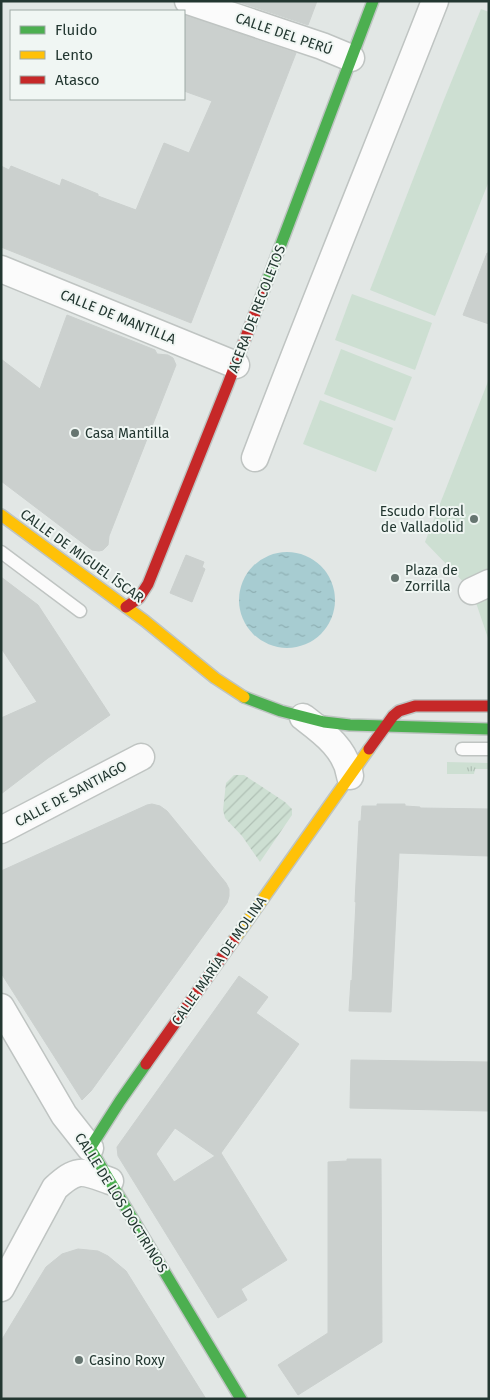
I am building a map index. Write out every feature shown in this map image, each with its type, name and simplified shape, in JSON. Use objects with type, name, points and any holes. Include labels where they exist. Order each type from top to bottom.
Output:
[{"type":"street","name":"CALLE DEL PERÚ","points":[[188,1],[322,46],[351,58]]},
{"type":"street","name":"ACERA DE RECOLETOS","points":[[126,607],[134,603],[144,593],[236,365],[373,1]]},
{"type":"street","points":[[255,458],[304,329],[435,1]]},
{"type":"street","name":"CALLE DE MANTILLA","points":[[1,269],[236,365]]},
{"type":"street","name":"CALLE DE MIGUEL ÍSCAR","points":[[1,515],[145,621],[215,678],[247,699],[303,717]]},
{"type":"street","name":"CALLE MARÍA DE MOLINA","points":[[90,1148],[113,1112],[393,716],[399,711],[415,706],[489,706]]},
{"type":"street","points":[[303,717],[350,725],[489,729]]},
{"type":"street","points":[[303,717],[322,731],[344,755],[349,765],[350,776]]},
{"type":"street","name":"CALLE DE SANTIAGO","points":[[1,830],[141,758]]},
{"type":"street","name":"CALLE DE LOS DOCTRINOS","points":[[1,1008],[64,1114],[90,1148],[241,1399]]},
{"type":"street","points":[[1,1288],[55,1188],[67,1177],[80,1172],[110,1181]]},
{"type":"lane","points":[[1,552],[80,611]]},
{"type":"lane","points":[[462,749],[489,749]]},
{"type":"green space","points":[[481,9],[489,12],[489,181],[435,316],[370,290]]},
{"type":"green space","points":[[352,294],[432,323],[415,370],[335,340]]},
{"type":"green space","points":[[341,349],[412,377],[395,421],[324,394]]},
{"type":"green space","points":[[489,379],[489,641],[472,591],[425,542]]},
{"type":"green space","points":[[320,400],[393,428],[376,472],[303,444]]},
{"type":"green space","points":[[447,762],[489,763],[489,769],[475,769],[474,774],[447,774]]},
{"type":"green space","points":[[234,775],[244,775],[285,802],[292,809],[292,815],[260,862],[242,836],[225,818],[223,810],[226,783]]},
{"type":"water","points":[[287,552],[305,556],[321,566],[331,582],[335,600],[331,618],[321,634],[305,644],[287,648],[269,644],[253,634],[243,618],[239,600],[243,582],[253,566],[269,556]]},
{"type":"building","points":[[236,1],[317,1],[308,25]]},
{"type":"building","points":[[185,15],[296,53],[191,323],[1,247],[1,166],[9,170],[11,166],[60,186],[62,179],[98,194],[98,196],[136,210],[164,143],[189,153],[212,101],[185,91]]},
{"type":"building","points":[[487,253],[489,253],[489,324],[463,315]]},
{"type":"building","name":"Casa Mantilla","points":[[67,315],[155,350],[157,354],[168,355],[173,358],[176,365],[109,536],[108,545],[99,551],[92,550],[1,481],[1,359],[40,389]]},
{"type":"building","points":[[186,555],[204,562],[202,567],[205,569],[192,602],[170,593]]},
{"type":"building","points":[[1,577],[38,605],[110,715],[48,758],[1,794],[1,718],[37,702],[1,648]]},
{"type":"building","points":[[152,804],[160,806],[167,811],[226,883],[229,889],[229,896],[227,903],[91,1091],[82,1100],[1,973],[1,871]]},
{"type":"building","points":[[377,804],[405,804],[405,806],[420,808],[489,809],[489,856],[399,853],[391,1012],[349,1011],[359,821],[361,821],[362,806],[377,806]]},
{"type":"building","points":[[239,976],[268,997],[256,1013],[299,1044],[221,1153],[287,1260],[241,1289],[247,1300],[218,1318],[118,1156],[117,1147]],"holes":[[[175,1128],[215,1156],[174,1182],[156,1154]]]},
{"type":"building","points":[[351,1060],[489,1062],[489,1111],[350,1108]]},
{"type":"building","points":[[347,1159],[381,1159],[382,1342],[298,1395],[278,1365],[328,1333],[328,1162],[347,1161]]},
{"type":"building","points":[[78,1249],[98,1251],[108,1256],[126,1271],[206,1399],[1,1399],[1,1341],[46,1267],[62,1254]]},
{"type":"traffic: fast","points":[[263,292],[373,1]]},
{"type":"traffic: fast","points":[[244,697],[281,711],[324,722],[350,725],[489,729]]},
{"type":"traffic: fast","points":[[146,1064],[90,1148],[241,1399]]},
{"type":"traffic: slow","points":[[1,515],[145,621],[215,678],[244,697]]},
{"type":"traffic: slow","points":[[234,940],[369,749]]},
{"type":"traffic: jam","points":[[126,607],[139,598],[148,584],[263,292]]},
{"type":"traffic: jam","points":[[369,749],[393,716],[399,711],[415,706],[489,706]]},
{"type":"traffic: jam","points":[[146,1064],[234,940]]},
{"type":"place","name":"Casa Mantilla","points":[[75,433]]},
{"type":"place","name":"Escudo Floral de Valladolid","points":[[474,519]]},
{"type":"place","name":"Plaza de Zorrilla","points":[[395,578]]},
{"type":"place","name":"Casino Roxy","points":[[79,1360]]}]
